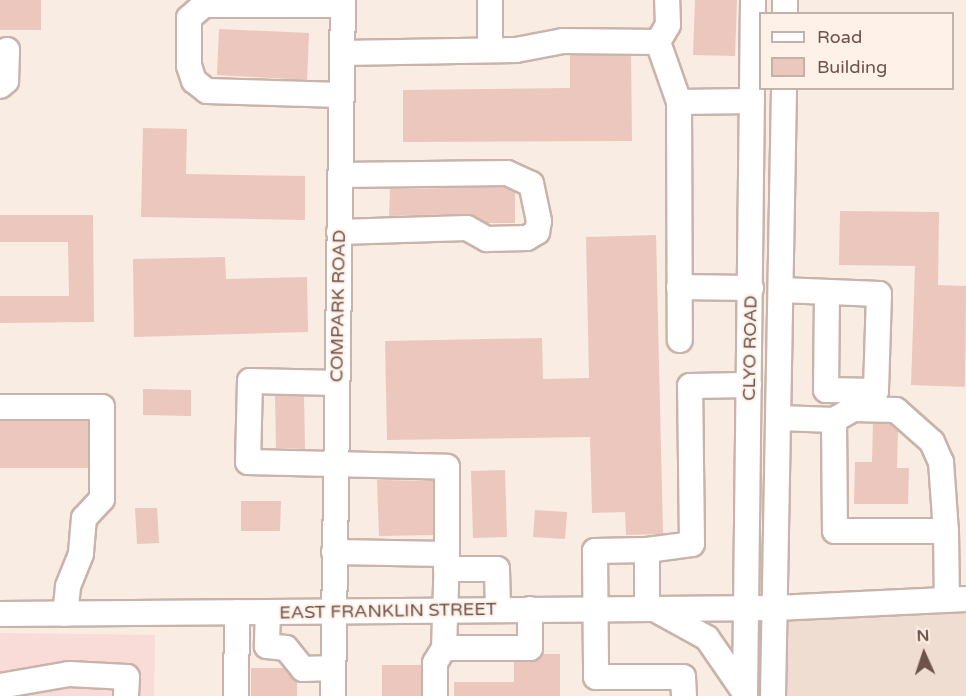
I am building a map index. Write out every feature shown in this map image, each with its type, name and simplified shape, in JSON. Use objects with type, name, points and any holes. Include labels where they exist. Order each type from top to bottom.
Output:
[{"type":"street","points":[[490,0],[490,50]]},
{"type":"street","points":[[666,0],[668,25],[658,42],[679,102],[680,340]]},
{"type":"street","name":"CLYO ROAD","points":[[745,695],[752,288],[753,0]]},
{"type":"street","points":[[341,95],[207,91],[194,81],[189,66],[189,18],[204,5],[343,2]]},
{"type":"street","name":"COMPARK ROAD","points":[[333,696],[343,2]]},
{"type":"street","points":[[342,53],[490,50],[563,41],[658,42]]},
{"type":"street","points":[[0,86],[6,81],[7,50]]},
{"type":"street","name":"CLYO ROAD","points":[[773,696],[784,90]]},
{"type":"street","points":[[679,102],[752,101]]},
{"type":"street","points":[[339,232],[467,228],[487,239],[527,238],[537,232],[539,220],[531,184],[507,173],[340,175]]},
{"type":"street","points":[[679,287],[752,288]]},
{"type":"street","points":[[781,290],[827,293]]},
{"type":"street","points":[[337,383],[250,381],[248,462],[447,467],[444,648],[435,663],[435,696]]},
{"type":"street","points":[[684,696],[683,677],[596,676],[595,551],[647,550],[692,544],[690,386],[749,385]]},
{"type":"street","points":[[0,407],[102,407],[102,499],[84,518],[81,554],[68,587],[65,614]]},
{"type":"street","points":[[779,418],[834,420],[853,409],[896,410],[932,442],[940,462],[946,531],[957,599]]},
{"type":"street","points":[[834,420],[835,531],[946,531]]},
{"type":"street","points":[[647,550],[649,608],[707,638],[745,695]]},
{"type":"street","points":[[334,552],[497,569],[498,609]]},
{"type":"street","name":"EAST FRANKLIN STREET","points":[[0,614],[776,608],[957,599]]},
{"type":"street","points":[[444,648],[530,648],[530,609]]},
{"type":"street","points":[[236,696],[237,612]]},
{"type":"street","points":[[267,646],[268,612]]},
{"type":"street","points":[[236,646],[286,648],[303,669],[333,668]]},
{"type":"street","points":[[0,686],[69,674],[127,677],[126,696]]},
{"type":"shaded area","points":[[966,599],[966,696],[773,696],[776,608]]},
{"type":"shaded area","points":[[0,633],[155,635],[154,696],[0,696]]},
{"type":"building","points":[[0,0],[41,0],[41,30],[0,30]]},
{"type":"building","points":[[695,0],[737,0],[735,56],[693,55]]},
{"type":"building","points":[[219,29],[309,33],[307,80],[217,75]]},
{"type":"building","points":[[570,55],[631,56],[632,141],[403,142],[403,90],[570,88]]},
{"type":"building","points":[[143,128],[187,129],[186,174],[305,176],[305,220],[141,217]]},
{"type":"building","points":[[504,187],[515,192],[515,223],[487,223],[467,214],[389,216],[390,189]]},
{"type":"building","points":[[840,211],[939,212],[938,285],[966,286],[965,387],[911,385],[915,266],[839,265]]},
{"type":"building","points":[[0,215],[93,215],[94,322],[0,323],[0,296],[69,296],[68,242],[0,242]]},
{"type":"building","points":[[656,235],[663,534],[626,535],[625,512],[592,513],[590,437],[387,440],[385,341],[542,338],[543,379],[589,378],[586,237]]},
{"type":"building","points":[[225,257],[226,279],[307,277],[308,332],[134,337],[133,259]]},
{"type":"building","points":[[143,389],[191,390],[191,416],[143,415]]},
{"type":"building","points":[[275,396],[304,396],[305,449],[276,448]]},
{"type":"building","points":[[0,421],[88,421],[88,468],[0,468]]},
{"type":"building","points":[[873,424],[890,424],[898,431],[897,468],[909,468],[908,504],[854,504],[855,462],[872,462]]},
{"type":"building","points":[[505,470],[507,537],[473,538],[471,471]]},
{"type":"building","points":[[377,480],[433,481],[433,535],[379,536]]},
{"type":"building","points":[[241,501],[281,501],[280,531],[241,531]]},
{"type":"building","points":[[135,508],[157,508],[159,543],[137,544]]},
{"type":"building","points":[[535,510],[567,512],[565,539],[533,537]]},
{"type":"building","points":[[543,654],[560,654],[560,696],[454,696],[454,682],[514,682],[514,662],[537,661]]},
{"type":"building","points":[[382,665],[421,665],[421,696],[382,696]]},
{"type":"building","points":[[251,668],[284,668],[297,682],[297,696],[251,696]]}]
